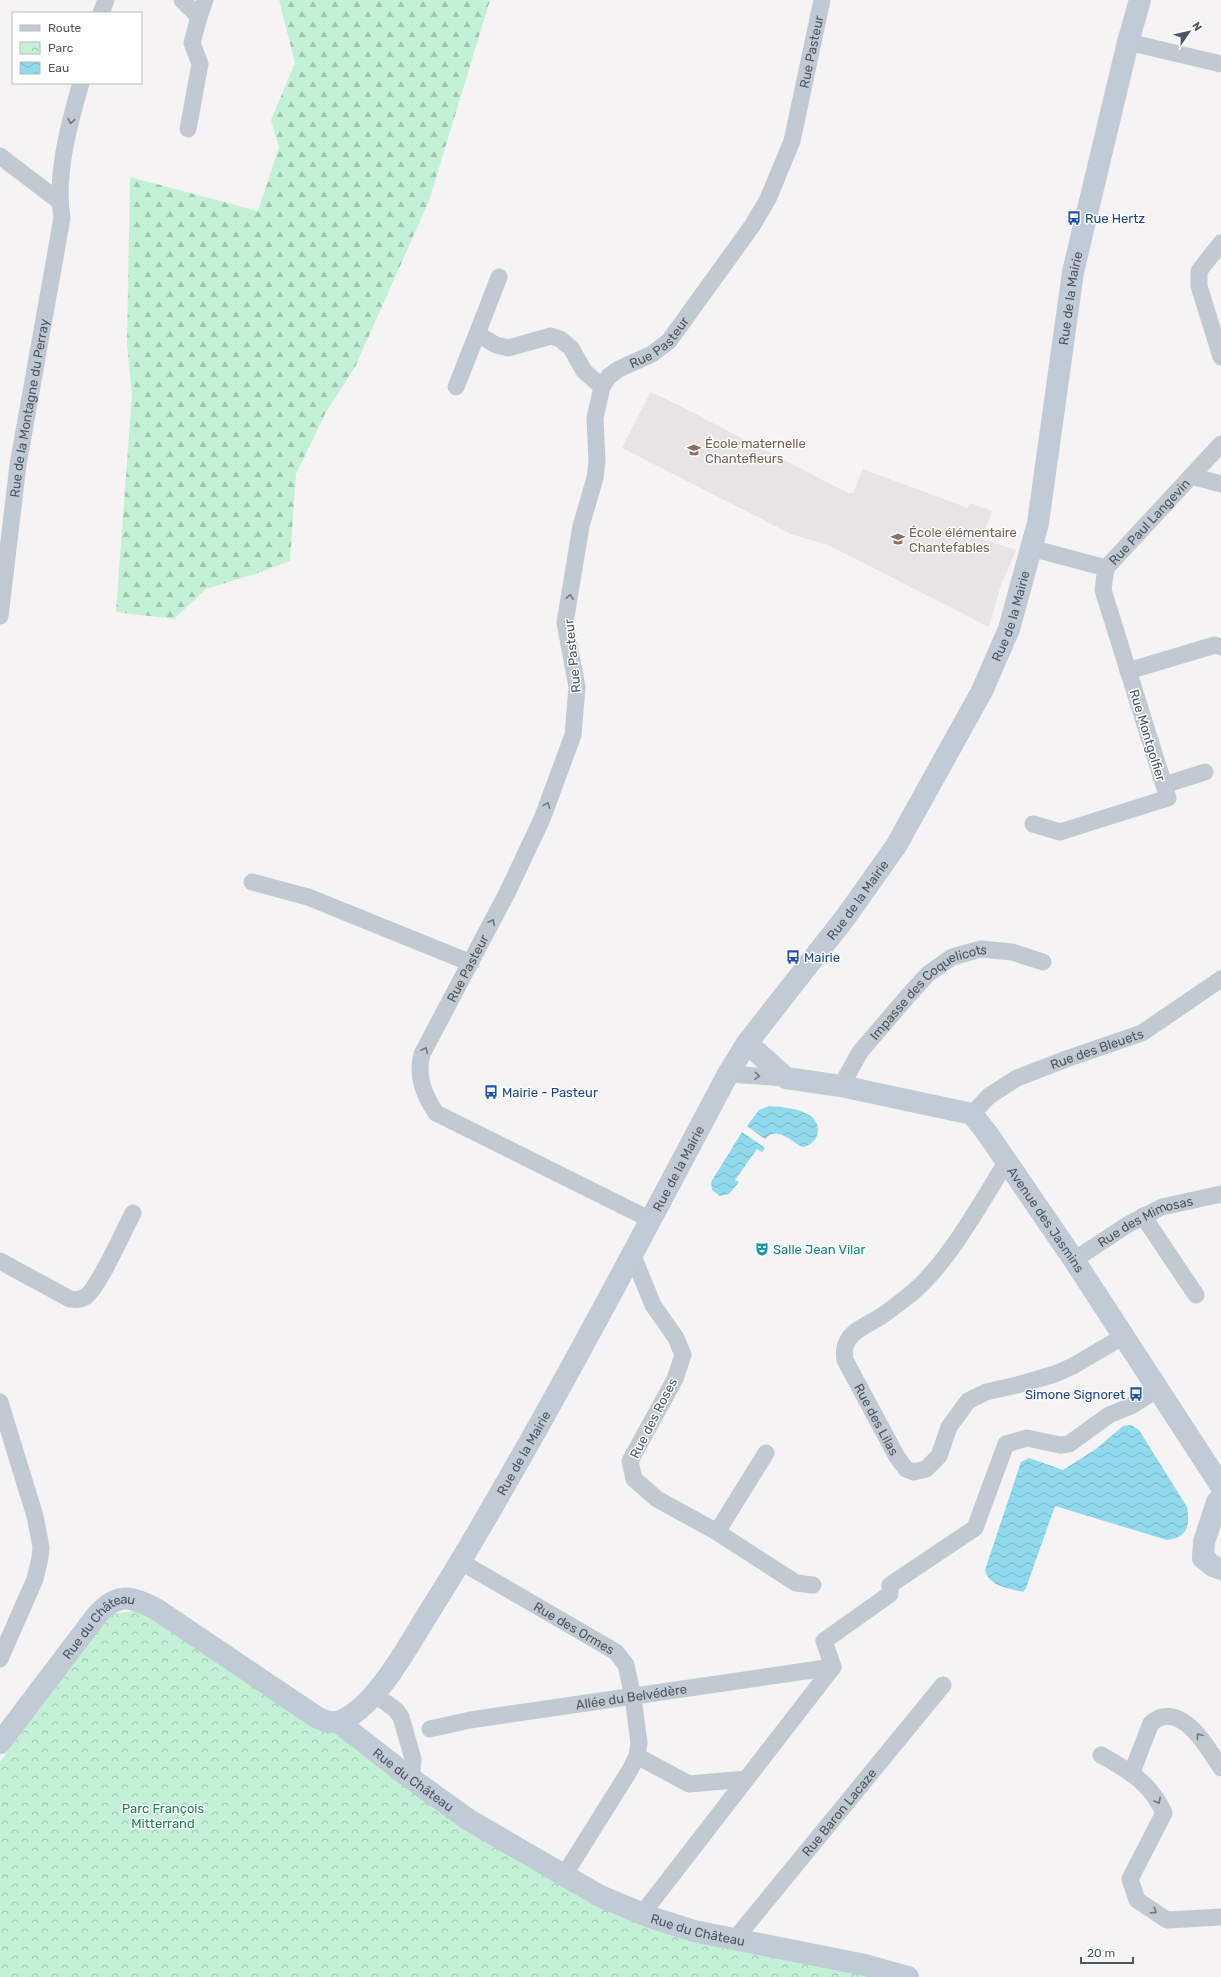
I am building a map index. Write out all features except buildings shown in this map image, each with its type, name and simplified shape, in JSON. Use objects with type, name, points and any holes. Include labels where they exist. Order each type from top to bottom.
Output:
[{"type":"street","points":[[102,12],[106,0]]},
{"type":"street","points":[[182,0],[199,17]]},
{"type":"street","points":[[188,129],[200,64],[192,43],[205,0]]},
{"type":"street","name":"Rue Pasteur","points":[[651,1220],[436,1113],[422,1088],[420,1064],[422,1054],[471,962],[542,819],[573,735],[577,687],[565,623],[581,526],[596,478],[597,461],[595,418],[602,387],[609,376],[619,369],[652,354],[669,341],[752,226],[768,199],[792,141],[822,0]]},
{"type":"street","name":"Rue de la Mairie","points":[[338,1722],[348,1718],[356,1712],[374,1694],[392,1670],[461,1562],[582,1351],[728,1074],[747,1043],[845,918],[896,846],[982,691],[1009,629],[1038,523],[1073,272],[1128,42],[1140,0]]},
{"type":"street","points":[[1128,42],[1221,64]]},
{"type":"street","name":"Rue de la Montagne du Perray","points":[[0,616],[18,465],[62,218],[59,201],[60,184],[71,116],[80,84]]},
{"type":"street","points":[[0,156],[59,201]]},
{"type":"street","points":[[1221,243],[1199,271],[1199,286],[1221,357]]},
{"type":"street","points":[[456,387],[499,277]]},
{"type":"street","points":[[477,334],[496,345],[508,348],[551,336],[560,339],[571,348],[584,370],[602,387]]},
{"type":"street","points":[[1191,476],[1221,444]]},
{"type":"street","name":"Rue Paul Langevin","points":[[1032,548],[1106,568],[1191,476],[1221,484]]},
{"type":"street","name":"Rue Montgolfier","points":[[1106,568],[1103,590],[1166,792]]},
{"type":"street","name":"Rue Montgolfier","points":[[1128,671],[1215,645],[1221,647]]},
{"type":"street","points":[[1033,824],[1060,832],[1166,792],[1205,772]]},
{"type":"street","points":[[252,882],[308,897],[471,962]]},
{"type":"street","name":"Impasse des Coquelicots","points":[[841,1086],[860,1052],[907,997],[928,974],[952,957],[981,949],[1012,952],[1043,962]]},
{"type":"street","name":"Rue des Bleuets","points":[[972,1114],[989,1096],[1017,1078],[1069,1058],[1142,1033],[1221,979]]},
{"type":"street","points":[[747,1043],[786,1078]]},
{"type":"street","points":[[728,1074],[786,1078],[841,1086],[972,1114]]},
{"type":"street","name":"Avenue des Jasmins","points":[[972,1114],[1007,1161],[1074,1260],[1221,1486]]},
{"type":"street","name":"Rue des Lilas","points":[[1007,1161],[957,1240],[928,1277],[913,1292],[856,1332],[849,1338],[844,1349],[845,1360],[897,1457],[906,1469],[914,1472],[926,1469],[939,1456],[949,1426],[968,1401],[986,1392],[1018,1385],[1055,1374],[1073,1366],[1124,1336]]},
{"type":"street","name":"Rue des Mimosas","points":[[1074,1260],[1143,1216],[1162,1207],[1221,1194]]},
{"type":"street","points":[[0,1261],[70,1299],[80,1300],[86,1296],[101,1276],[132,1213]]},
{"type":"street","points":[[1143,1216],[1196,1295]]},
{"type":"street","name":"Rue des Roses","points":[[633,1256],[653,1305],[676,1338],[683,1355],[675,1379],[630,1460],[634,1479],[657,1499],[717,1532],[796,1583],[813,1586]]},
{"type":"street","points":[[642,1914],[833,1667],[824,1641],[890,1594],[890,1585],[975,1528],[1006,1444],[1027,1438],[1060,1445],[1069,1444],[1109,1415],[1131,1406],[1158,1389]]},
{"type":"street","points":[[0,1402],[35,1516],[41,1547],[35,1579],[0,1659]]},
{"type":"street","points":[[717,1532],[766,1453]]},
{"type":"street","points":[[1221,1498],[1217,1502],[1204,1542],[1203,1558],[1213,1566],[1221,1569]]},
{"type":"street","name":"Rue des Ormes","points":[[461,1562],[616,1652],[626,1665],[633,1697],[639,1743],[637,1756],[630,1770],[563,1876]]},
{"type":"street","name":"Rue du Château","points":[[2,1737],[107,1604],[118,1598],[137,1600],[156,1610],[318,1718],[328,1722],[338,1722],[409,1777],[469,1820],[563,1876],[600,1896],[642,1914],[694,1931],[864,1965],[908,1977]]},
{"type":"street","name":"Allée du Belvédère","points":[[430,1729],[470,1720],[833,1667]]},
{"type":"street","name":"Rue Baron Lacaze","points":[[735,1939],[942,1685]]},
{"type":"street","points":[[374,1694],[392,1706],[401,1717],[413,1759],[412,1770],[409,1777]]},
{"type":"street","points":[[1132,1772],[1151,1723],[1163,1717],[1180,1719],[1196,1731],[1221,1768]]},
{"type":"street","points":[[1101,1755],[1132,1772],[1157,1798],[1164,1813],[1130,1879],[1137,1900],[1167,1920],[1221,1918]]},
{"type":"street","points":[[637,1756],[664,1772],[689,1784],[746,1779]]},
{"type":"shaded area","name":"École élémentaire Chantefables","points":[[650,393],[678,405],[848,493],[853,493],[863,469],[968,508],[970,503],[992,511],[982,539],[1016,550],[1000,588],[989,627],[828,545],[791,534],[622,448]]},
{"type":"green space","points":[[279,0],[490,0],[429,201],[355,367],[325,414],[296,474],[290,561],[261,572],[206,589],[174,619],[116,612],[132,395],[127,344],[130,177],[258,211],[279,147],[271,120],[295,63]]},
{"type":"green space","name":"Parc François Mitterrand","points":[[139,1610],[325,1726],[560,1881],[890,1977],[0,1977],[0,1762],[103,1625],[113,1614]]},
{"type":"water","points":[[769,1106],[794,1109],[809,1115],[817,1124],[818,1134],[816,1138],[808,1145],[802,1147],[779,1134],[770,1135],[765,1139],[747,1126],[759,1110]]},
{"type":"water","points":[[742,1132],[765,1148],[762,1152],[757,1149],[735,1180],[739,1182],[729,1194],[720,1196],[712,1190],[711,1182]]},
{"type":"water","points":[[1131,1425],[1139,1430],[1187,1507],[1188,1525],[1186,1530],[1179,1536],[1167,1540],[1055,1506],[1026,1588],[1023,1592],[1000,1586],[991,1580],[987,1576],[985,1570],[1021,1462],[1029,1458],[1063,1470],[1096,1449],[1123,1426]]},
{"type":"place","name":"Rue Hertz","points":[[1074,218]]},
{"type":"place","name":"École maternelle Chantefleurs","points":[[694,450]]},
{"type":"place","name":"École élémentaire Chantefables","points":[[898,539]]},
{"type":"place","name":"Mairie","points":[[793,957]]},
{"type":"place","name":"Mairie - Pasteur","points":[[491,1092]]},
{"type":"place","name":"Salle Jean Vilar","points":[[762,1249]]},
{"type":"place","name":"Simone Signoret","points":[[1136,1394]]}]
